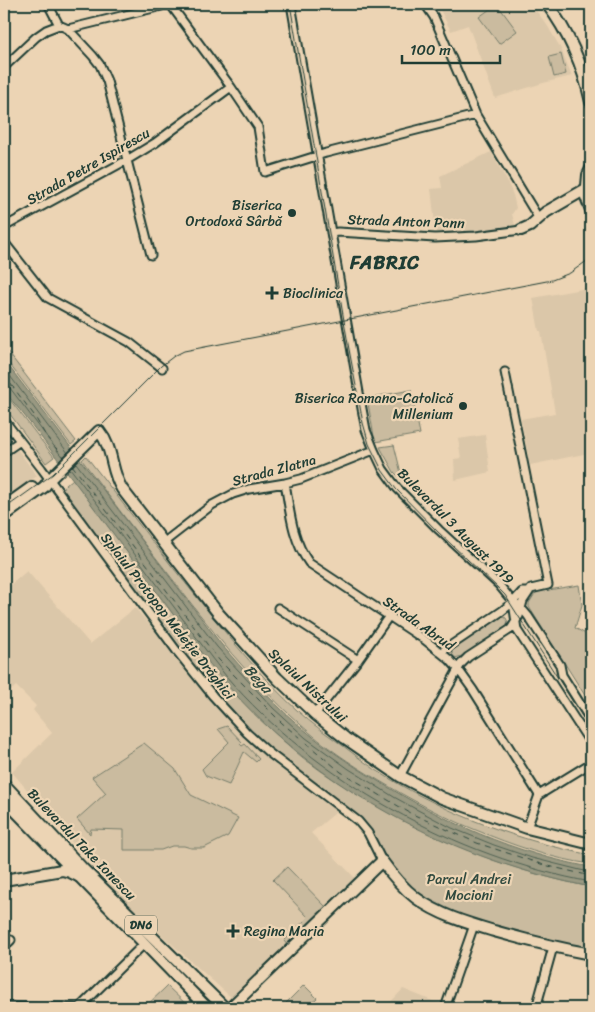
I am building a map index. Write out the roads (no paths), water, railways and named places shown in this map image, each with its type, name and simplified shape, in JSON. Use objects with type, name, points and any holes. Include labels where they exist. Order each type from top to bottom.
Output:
[{"type":"street","points":[[48,4],[59,25],[68,29],[100,65],[107,81],[151,254]]},
{"type":"street","points":[[68,29],[170,4],[258,127],[265,172],[405,132],[476,115]]},
{"type":"street","name":"Bulevardul 3 August 1919","points":[[292,4],[346,322],[368,436],[384,469],[397,488],[505,592],[530,619],[560,665],[562,675],[591,721]]},
{"type":"street","points":[[425,4],[434,17],[476,115],[539,219]]},
{"type":"street","points":[[547,4],[556,16],[573,48],[586,82],[591,102]]},
{"type":"street","points":[[4,67],[36,37],[46,30],[59,25]]},
{"type":"street","name":"Strada Petre Ispirescu","points":[[4,227],[128,160],[155,143],[231,87]]},
{"type":"street","points":[[591,169],[588,175],[590,188],[586,197],[591,210]]},
{"type":"street","name":"Strada Anton Pann","points":[[331,233],[435,238],[476,236],[521,230],[530,226],[546,212],[590,188]]},
{"type":"street","points":[[4,242],[48,298],[128,342],[162,368]]},
{"type":"street","points":[[441,652],[502,612],[525,592],[534,587],[548,585],[504,372]]},
{"type":"street","name":"Splaiul Protopop Meleție Drăghici","points":[[4,420],[52,478],[176,650],[213,696],[247,733],[268,752],[358,820],[368,833],[382,861]]},
{"type":"street","name":"Splaiul Nistrului","points":[[52,478],[99,431],[108,444],[119,484],[163,543],[218,613],[277,678],[315,714],[345,738],[400,776],[442,798],[528,828],[591,844]]},
{"type":"street","points":[[4,452],[20,441]]},
{"type":"street","name":"Strada Zlatna","points":[[163,543],[205,510],[234,494],[301,478],[374,450]]},
{"type":"street","points":[[4,507],[38,484],[52,478]]},
{"type":"street","points":[[4,516],[44,487],[52,478]]},
{"type":"street","name":"Strada Abrud","points":[[285,483],[296,537],[301,551],[310,563],[441,652],[458,669],[539,795]]},
{"type":"street","points":[[505,592],[525,592]]},
{"type":"street","points":[[400,776],[458,669],[467,659],[509,630],[516,622],[522,609],[525,592]]},
{"type":"street","name":"Bulevardul 3 August 1919","points":[[513,602],[517,630],[591,744]]},
{"type":"street","points":[[278,608],[358,660]]},
{"type":"street","points":[[315,714],[358,660],[389,616]]},
{"type":"street","points":[[528,828],[539,795],[591,763]]},
{"type":"street","name":"Bulevardul Take Ionescu","points":[[4,784],[82,868],[225,1008]]},
{"type":"street","name":"Bulevardul Take Ionescu","points":[[4,799],[207,1008]]},
{"type":"street","points":[[230,1008],[382,861],[396,879],[418,899],[449,916],[553,947],[591,954]]},
{"type":"street","points":[[4,880],[62,870],[80,877]]},
{"type":"street","points":[[445,1008],[474,925]]},
{"type":"street","points":[[4,947],[11,940]]},
{"type":"street","points":[[79,1008],[144,944]]},
{"type":"street","points":[[536,1008],[553,947]]},
{"type":"street","points":[[4,1007],[74,1008]]},
{"type":"water","points":[[4,360],[221,644],[256,684],[294,721],[356,767],[403,796],[454,822],[507,845],[535,854],[591,867],[591,887],[493,860],[445,841],[398,819],[354,793],[312,764],[272,731],[236,695],[210,664],[7,394],[3,386]]},
{"type":"tram line","points":[[290,4],[348,344],[363,423],[369,444],[382,470],[396,489],[438,532],[505,595],[591,730]]},
{"type":"tram line","points":[[4,509],[53,474],[161,366],[184,351],[552,280],[570,273],[591,258]]},
{"type":"place","name":"Biserica Ortodoxă Sârbă","points":[[292,213]]},
{"type":"place","name":"Bioclinica","points":[[272,293]]},
{"type":"place","name":"Biserica Romano-Catolică Millenium","points":[[463,406]]},
{"type":"place","name":"Regina Maria","points":[[233,931]]},
{"type":"district","name":"FABRIC","points":[[385,262]]},
{"type":"water label","name":"Bega","points":[[258,679]]},
{"type":"park label","name":"Parcul Andrei Mocioni","points":[[469,888]]}]
